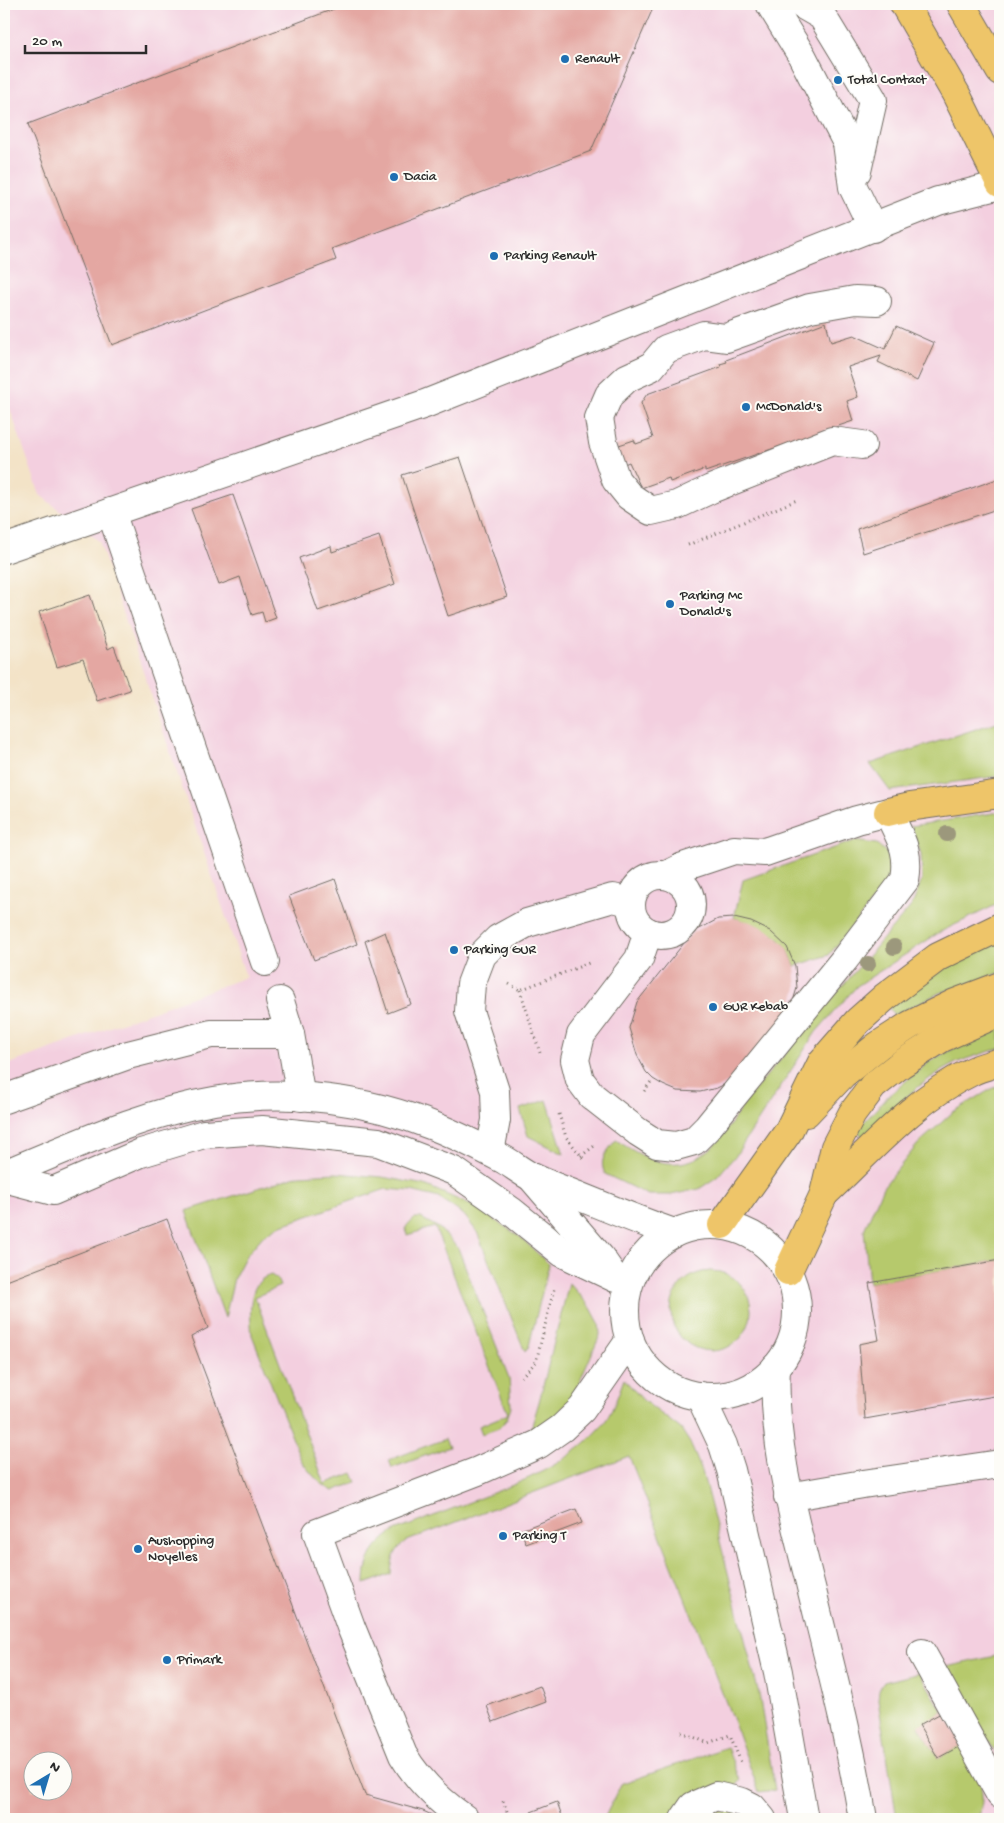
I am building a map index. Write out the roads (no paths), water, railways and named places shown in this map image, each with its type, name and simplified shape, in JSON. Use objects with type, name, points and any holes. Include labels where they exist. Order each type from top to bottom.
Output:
[{"type":"main road","points":[[904,4],[956,94],[1000,184]]},
{"type":"main road","points":[[961,4],[1000,71]]},
{"type":"main road","points":[[888,812],[909,807],[1000,794]]},
{"type":"main road","points":[[788,1132],[822,1062],[858,1021],[899,986],[938,957],[1000,927]]},
{"type":"main road","points":[[722,1225],[788,1132],[843,1074],[879,1045],[910,1025],[955,1003],[1000,986]]},
{"type":"main road","points":[[788,1271],[824,1194],[835,1146],[852,1114],[873,1086],[901,1064],[942,1038],[1000,1012]]},
{"type":"main road","points":[[824,1194],[900,1121],[934,1094],[972,1071],[1000,1062]]},
{"type":"street","points":[[770,4],[802,56],[847,143],[853,188],[873,228]]},
{"type":"street","points":[[801,4],[822,16],[873,100],[853,188]]},
{"type":"street","points":[[4,548],[425,404],[938,201],[1000,184]]},
{"type":"street","points":[[862,445],[832,441],[677,504],[651,511],[629,496],[616,480],[603,442],[599,418],[609,395],[627,378],[651,367],[666,349],[704,335],[726,338],[810,308],[855,300],[877,301]]},
{"type":"street","points":[[111,512],[265,962]]},
{"type":"street","points":[[648,932],[640,959],[581,1035],[575,1060],[580,1080],[592,1096],[638,1132],[657,1144],[676,1146],[694,1141],[707,1128],[844,960],[905,880],[908,865],[905,848],[888,812],[857,820],[765,852],[734,850],[683,867],[667,875]]},
{"type":"street","points":[[654,875],[667,875],[678,880],[687,890],[691,902],[690,914],[683,925],[673,932],[661,935],[648,932],[638,925],[632,914],[630,902],[634,889],[642,880],[654,875]]},
{"type":"street","points":[[490,1152],[496,1120],[495,1090],[469,1011],[471,984],[482,955],[498,939],[527,923],[613,898],[630,902]]},
{"type":"street","points":[[280,1001],[290,1034],[301,1096]]},
{"type":"street","points":[[4,1099],[128,1054],[211,1034],[290,1034]]},
{"type":"street","points":[[4,1176],[109,1132],[168,1112],[214,1101],[251,1097],[301,1096],[342,1101],[382,1109],[438,1128],[490,1152],[530,1176],[640,1222],[674,1233]]},
{"type":"street","points":[[4,1176],[53,1191],[141,1153],[204,1134],[262,1130],[378,1142],[454,1171],[511,1210],[563,1253],[620,1290]]},
{"type":"street","points":[[530,1176],[600,1257],[620,1290],[630,1340],[638,1357],[652,1374],[674,1389],[700,1396],[728,1395],[754,1385],[776,1367],[790,1346],[797,1321],[796,1296],[788,1271],[776,1255],[761,1240],[743,1230],[722,1225],[698,1225],[674,1233],[650,1249],[620,1290]]},
{"type":"street","points":[[464,1819],[441,1802],[425,1786],[403,1755],[351,1627],[317,1533],[478,1472],[539,1444],[562,1428],[582,1409],[630,1340]]},
{"type":"street","points":[[776,1367],[774,1397],[788,1497],[832,1670],[863,1819]]},
{"type":"street","points":[[700,1396],[723,1445],[731,1470],[778,1672],[804,1819]]},
{"type":"street","points":[[788,1497],[1000,1464]]},
{"type":"street","points":[[922,1652],[1000,1794]]},
{"type":"street","points":[[684,1819],[693,1806],[716,1796],[742,1802],[757,1813]]},
{"type":"place","name":"Renault","points":[[565,59]]},
{"type":"place","name":"Total Contact","points":[[838,80]]},
{"type":"place","name":"Dacia","points":[[394,177]]},
{"type":"place","name":"Parking Renault","points":[[494,256]]},
{"type":"place","name":"McDonald's","points":[[746,407]]},
{"type":"place","name":"Parking Mc Donald's","points":[[670,604]]},
{"type":"place","name":"Parking GUR","points":[[454,950]]},
{"type":"place","name":"GUR Kebab","points":[[713,1007]]},
{"type":"place","name":"Parking T","points":[[503,1536]]},
{"type":"place","name":"Aushopping Noyelles","points":[[138,1549]]},
{"type":"place","name":"Primark","points":[[167,1660]]}]
